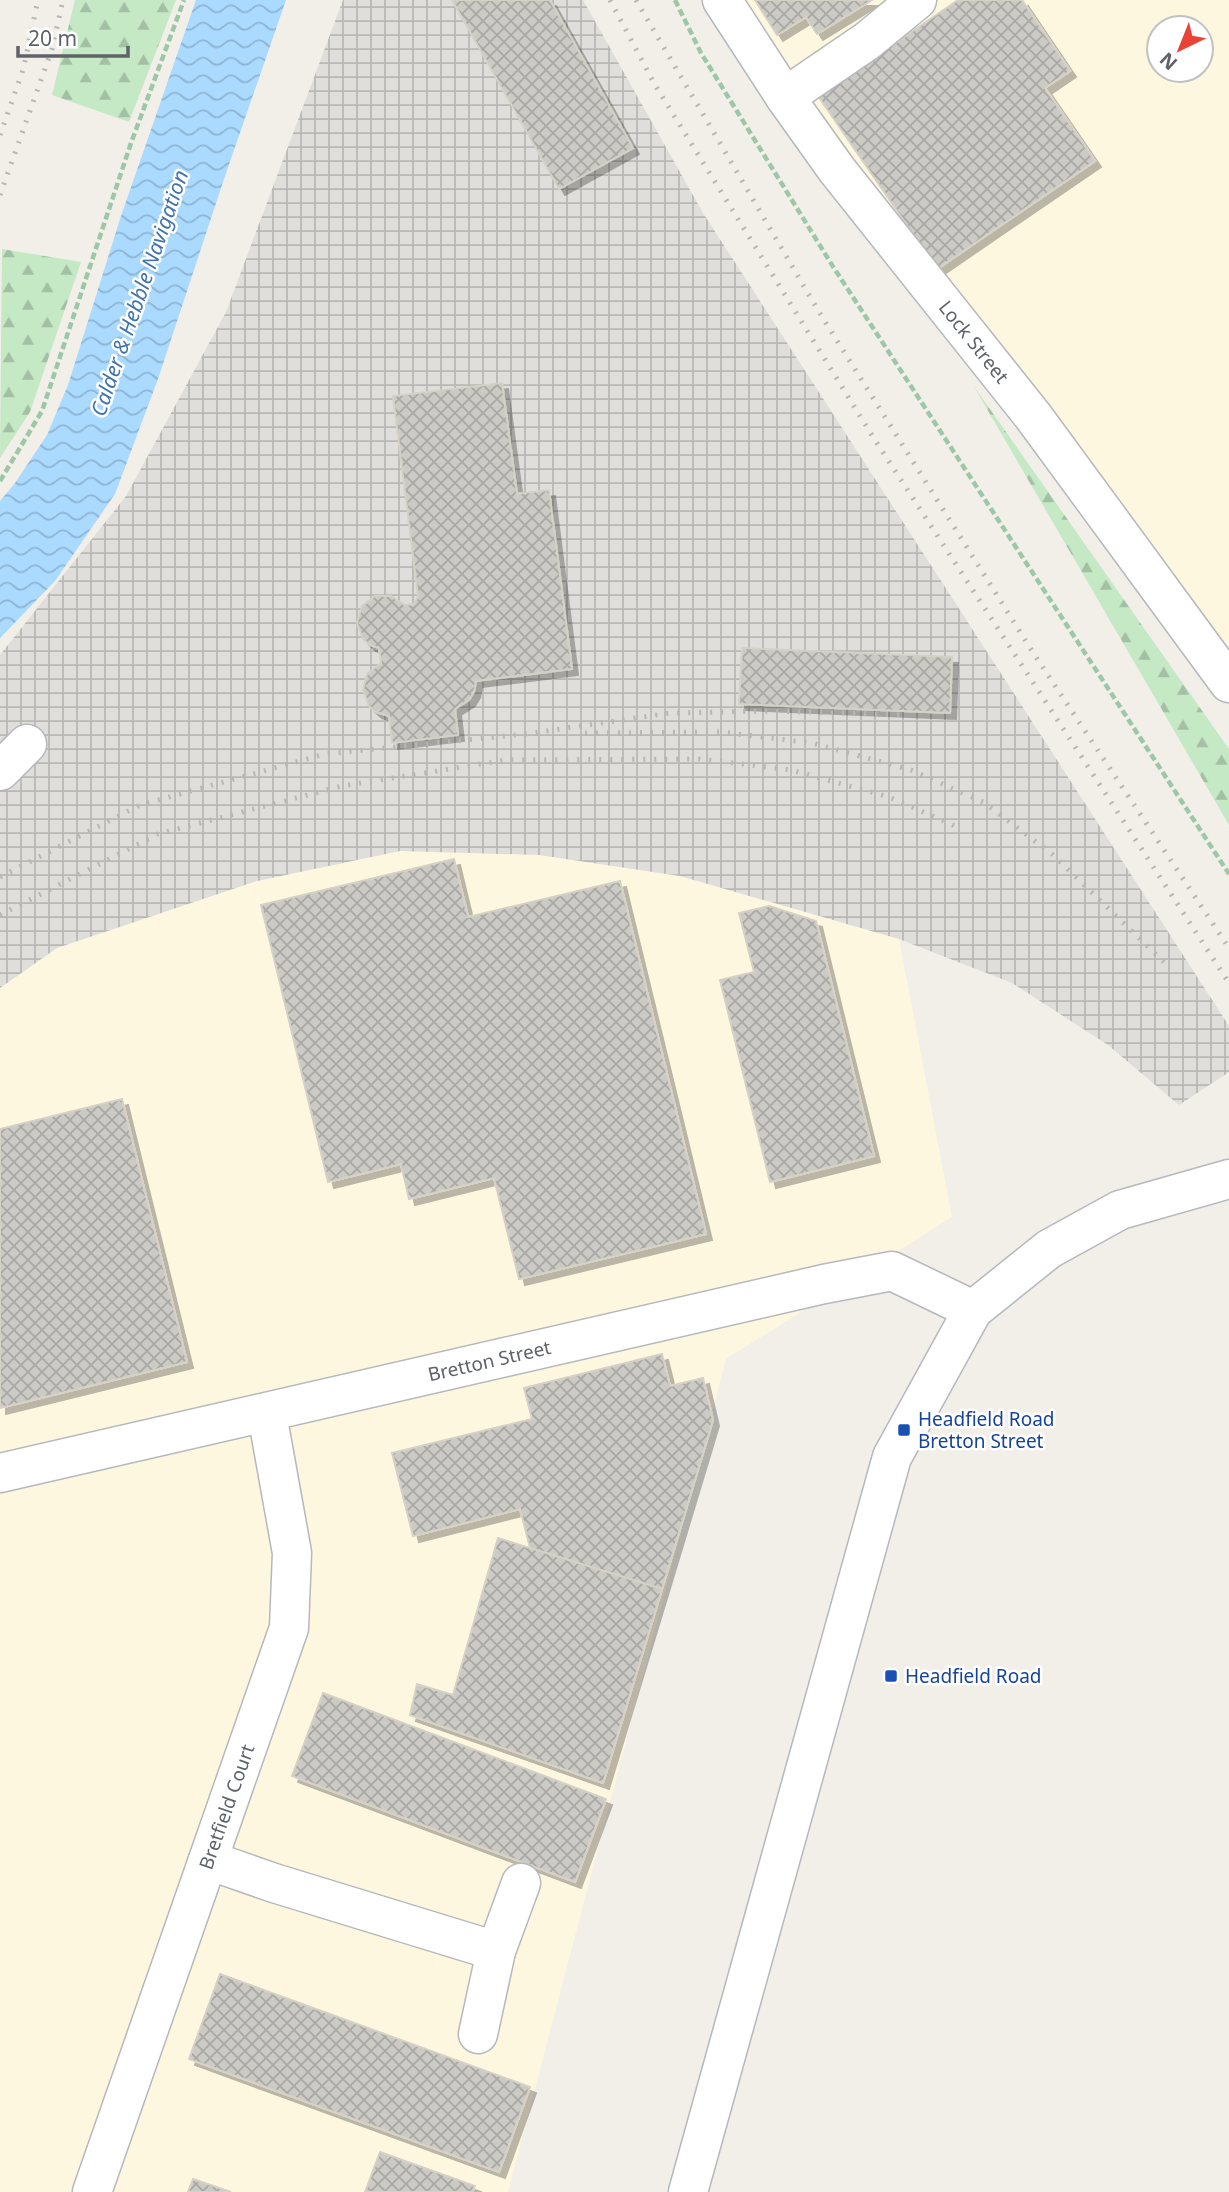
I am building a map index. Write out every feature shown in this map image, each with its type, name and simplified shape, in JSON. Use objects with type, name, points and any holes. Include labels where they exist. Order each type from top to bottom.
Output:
[{"type":"street","name":"Lock Street","points":[[722,0],[785,97],[837,170],[1033,416],[1229,683]]},
{"type":"street","points":[[785,97],[867,41],[917,0]]},
{"type":"street","points":[[0,771],[27,744]]},
{"type":"street","points":[[688,2192],[892,1457],[973,1310],[1049,1249],[1120,1210],[1229,1179]]},
{"type":"street","name":"Bretton Street","points":[[0,1473],[267,1414],[824,1284],[892,1271],[973,1310]]},
{"type":"street","name":"Bretfield Court","points":[[92,2192],[289,1628],[292,1553],[267,1414]]},
{"type":"street","points":[[208,1860],[496,1951]]},
{"type":"street","points":[[478,2034],[496,1951],[521,1882]]},
{"type":"path","points":[[0,481],[42,411],[131,143],[184,0]]},
{"type":"path","points":[[675,0],[701,53],[832,265],[1229,874]]},
{"type":"shaded area","points":[[343,0],[583,0],[703,213],[1229,1026],[1229,1072],[1179,1105],[1108,1045],[1012,983],[899,939],[680,876],[539,855],[400,851],[257,881],[57,948],[0,988],[0,655],[126,496],[226,312]]},
{"type":"shaded area","points":[[742,0],[1229,0],[1229,664],[789,76]]},
{"type":"shaded area","points":[[400,851],[539,855],[680,876],[899,939],[952,1217],[726,1359],[508,2192],[0,2192],[0,988],[57,948],[257,881]]},
{"type":"green space","points":[[75,0],[176,0],[129,122],[52,95]]},
{"type":"green space","points":[[2,249],[81,262],[30,412],[0,458]]},
{"type":"green space","points":[[973,385],[1229,749],[1229,825]]},
{"type":"water","name":"Calder & Hebble Navigation","points":[[196,0],[286,0],[158,379],[115,494],[55,581],[0,638],[0,501],[47,435],[68,385],[121,216]]},
{"type":"building","points":[[452,0],[550,0],[633,148],[559,189]]},
{"type":"building","points":[[755,0],[872,0],[817,34],[806,17],[777,35]]},
{"type":"building","points":[[958,0],[1022,0],[1070,71],[1045,88],[1095,161],[937,269],[818,96]]},
{"type":"building","points":[[502,383],[517,494],[549,490],[572,669],[476,681],[469,700],[455,709],[458,735],[392,743],[389,716],[376,712],[369,706],[363,690],[367,674],[381,663],[379,648],[363,639],[357,623],[362,606],[375,596],[391,596],[405,605],[414,604],[418,596],[393,396]]},
{"type":"building","points":[[742,648],[952,657],[950,713],[739,704]]},
{"type":"building","points":[[454,859],[468,917],[620,881],[706,1234],[519,1279],[494,1178],[409,1199],[401,1164],[328,1182],[261,905]]},
{"type":"building","points":[[769,906],[816,921],[874,1156],[770,1182],[720,980],[754,972],[739,913]]},
{"type":"building","points":[[122,1099],[187,1362],[0,1408],[0,1129]]},
{"type":"building","points":[[662,1354],[670,1386],[703,1378],[713,1420],[662,1589],[530,1548],[520,1509],[413,1536],[392,1453],[532,1419],[524,1388]]},
{"type":"building","points":[[498,1538],[662,1589],[603,1783],[410,1715],[417,1684],[453,1695]]},
{"type":"building","points":[[323,1693],[606,1799],[575,1882],[292,1776]]},
{"type":"building","points":[[220,1974],[530,2087],[499,2172],[189,2059]]},
{"type":"building","points":[[380,2152],[475,2186],[472,2192],[365,2192]]},
{"type":"building","points":[[193,2179],[231,2192],[188,2192]]},
{"type":"railway","points":[[0,135],[23,70],[38,0]]},
{"type":"railway","points":[[0,195],[52,49],[63,0]]},
{"type":"railway","points":[[610,0],[655,85],[873,437],[1229,983]]},
{"type":"railway","points":[[636,0],[819,312],[1032,651],[1229,948]]},
{"type":"railway","points":[[0,877],[140,805],[325,754],[526,734],[670,713],[775,711],[908,715]]},
{"type":"railway","points":[[585,733],[721,732],[812,743],[911,770],[983,802],[1052,854],[1166,964]]},
{"type":"railway","points":[[0,915],[158,834],[342,786],[506,760],[700,759],[791,770],[889,797],[962,829]]},
{"type":"place","name":"Headfield Road Bretton Street","points":[[904,1430]]},
{"type":"place","name":"Headfield Road","points":[[891,1676]]}]
